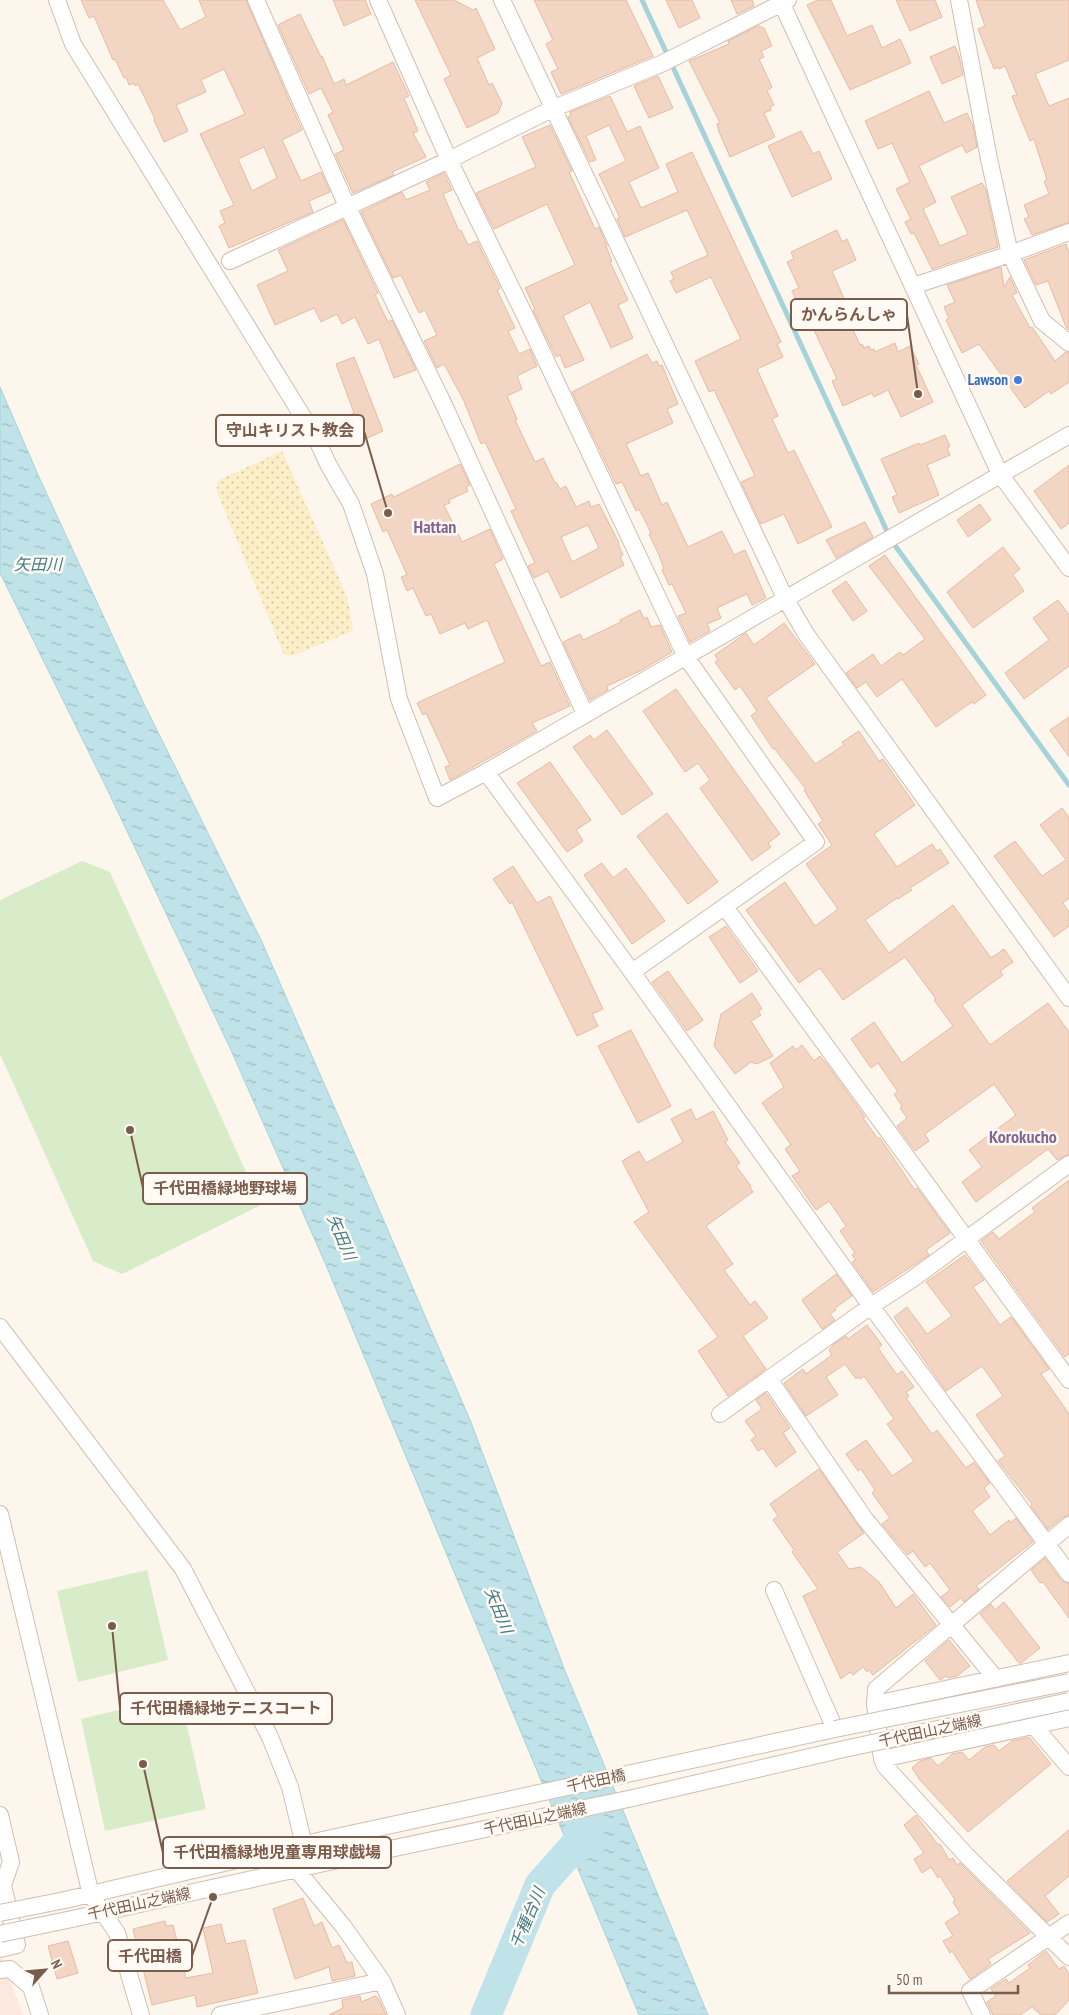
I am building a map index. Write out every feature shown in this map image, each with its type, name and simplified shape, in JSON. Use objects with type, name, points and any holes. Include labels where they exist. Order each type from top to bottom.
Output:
[{"type":"street","points":[[57,0],[72,44],[316,438],[328,464],[351,504],[375,574],[400,699],[437,798],[486,772],[1069,435]]},
{"type":"street","points":[[256,0],[347,206],[444,405],[585,714]]},
{"type":"street","points":[[378,0],[448,160],[527,320],[686,657],[816,842],[632,972]]},
{"type":"street","points":[[502,0],[785,598],[806,634],[1069,998]]},
{"type":"street","points":[[959,0],[989,159],[1010,254],[1042,321],[1069,343]]},
{"type":"street","points":[[230,261],[448,160],[552,109],[670,60],[783,1],[1000,474],[1069,568]]},
{"type":"street","points":[[913,286],[1069,232]]},
{"type":"street","points":[[486,772],[871,1306],[1069,1574]]},
{"type":"street","points":[[725,907],[1069,1380]]},
{"type":"street","points":[[720,1414],[871,1306],[911,1280],[1069,1164]]},
{"type":"street","points":[[0,1327],[182,1569],[270,1737],[290,1787],[304,1844],[296,1869],[343,1926],[382,1981],[397,2015]]},
{"type":"street","points":[[769,1379],[865,1520],[996,1679]]},
{"type":"street","points":[[0,1514],[91,1895],[117,1933],[142,2015]]},
{"type":"street","points":[[1069,1525],[876,1689],[875,1704],[882,1759],[885,1766],[967,1856],[1069,1957]]},
{"type":"street","points":[[774,1590],[835,1729]]},
{"type":"street","points":[[875,1704],[1069,1663]]},
{"type":"street","name":"千代田山之端線","points":[[835,1729],[1069,1682]]},
{"type":"street","name":"千代田山之端線","points":[[0,1934],[633,1798],[835,1751],[1069,1702]]},
{"type":"street","points":[[882,1759],[1069,1718]]},
{"type":"street","points":[[1034,1726],[1069,1767]]},
{"type":"street","name":"千代田橋","points":[[327,1839],[835,1729]]},
{"type":"street","points":[[0,1815],[11,1862],[2,1886],[17,1944],[0,1949]]},
{"type":"street","name":"千代田山之端線","points":[[0,1914],[91,1895],[327,1839]]},
{"type":"street","points":[[982,2015],[970,1991],[1069,1923]]},
{"type":"street","points":[[0,1970],[10,1969],[31,1987],[40,2015]]},
{"type":"street","points":[[220,2015],[270,2010],[382,1981]]},
{"type":"shaded area","points":[[0,1953],[23,2015],[0,2015]]},
{"type":"sand","points":[[282,451],[347,596],[353,631],[292,656],[284,655],[217,492],[217,481]]},
{"type":"green space","points":[[82,861],[110,872],[261,1205],[122,1274],[93,1261],[0,1054],[0,900]]},
{"type":"green space","points":[[147,1570],[168,1660],[78,1682],[57,1591]]},
{"type":"green space","points":[[180,1695],[206,1809],[105,1831],[81,1719]]},
{"type":"water","name":"矢田川","points":[[0,387],[39,477],[144,704],[261,940],[358,1161],[470,1420],[565,1671],[708,2015],[639,2015],[326,1265],[230,1048],[107,789],[0,573]]},
{"type":"building","points":[[81,0],[163,0],[180,30],[206,17],[199,0],[246,0],[302,130],[282,140],[301,181],[321,172],[330,192],[309,201],[313,212],[229,248],[219,226],[225,223],[220,211],[234,205],[200,134],[245,114],[224,69],[201,80],[206,92],[176,105],[188,131],[164,142],[138,84],[135,86],[134,83],[129,85],[115,59],[113,60],[94,16],[89,18]],"holes":[[[264,147],[277,178],[252,191],[238,159]]]},
{"type":"building","points":[[333,0],[365,0],[371,14],[344,26]]},
{"type":"building","points":[[415,0],[454,0],[473,10],[476,8],[495,49],[477,58],[489,85],[492,83],[502,103],[498,113],[467,128],[444,79],[451,75]]},
{"type":"building","points":[[534,0],[626,0],[653,56],[561,94],[551,72],[558,69],[546,44],[553,40]]},
{"type":"building","points":[[666,0],[692,0],[700,18],[679,28]]},
{"type":"building","points":[[731,0],[752,0],[754,6],[737,14]]},
{"type":"building","points":[[818,0],[831,0],[847,36],[872,25],[882,48],[900,39],[911,63],[850,90],[807,5]]},
{"type":"building","points":[[896,0],[935,0],[942,17],[910,31]]},
{"type":"building","points":[[976,0],[1069,0],[1069,60],[1035,74],[1049,106],[1069,98],[1069,222],[1032,235],[1024,219],[1029,217],[1024,205],[1049,194],[1044,181],[1047,180],[1034,139],[1030,141],[1012,96],[1017,95],[1005,66],[994,69],[978,29],[985,26]]},
{"type":"building","points":[[300,14],[334,84],[344,79],[346,85],[393,62],[409,96],[404,98],[418,131],[413,133],[426,157],[392,172],[394,175],[353,193],[335,154],[344,150],[328,115],[333,112],[321,88],[309,94],[278,25]]},
{"type":"building","points":[[758,26],[764,28],[772,46],[761,51],[764,57],[759,59],[772,87],[767,91],[774,105],[770,107],[771,110],[764,113],[775,137],[730,157],[719,132],[717,124],[720,123],[689,61],[729,44],[728,41]]},
{"type":"building","points":[[955,46],[963,75],[942,84],[930,57]]},
{"type":"building","points":[[658,76],[673,108],[649,118],[634,86]]},
{"type":"building","points":[[929,91],[944,123],[967,113],[973,126],[977,147],[966,153],[962,145],[919,166],[936,202],[923,209],[940,246],[968,234],[951,197],[982,183],[986,190],[998,247],[932,269],[914,233],[911,234],[905,222],[911,219],[896,189],[910,182],[892,143],[878,149],[865,121]]},
{"type":"building","points":[[610,96],[627,132],[640,126],[659,168],[629,182],[641,208],[678,192],[666,164],[692,152],[781,342],[777,344],[783,357],[757,369],[778,416],[772,419],[788,453],[794,450],[832,527],[798,544],[784,514],[761,524],[741,482],[755,476],[714,390],[709,392],[695,361],[741,339],[711,277],[676,293],[670,281],[674,279],[671,272],[708,255],[687,210],[625,237],[617,219],[620,218],[599,174],[626,161],[609,125],[586,136],[596,160],[590,162],[568,117],[571,115],[570,112]]},
{"type":"building","points":[[550,125],[572,171],[569,172],[595,229],[599,227],[607,246],[612,261],[610,262],[628,300],[618,305],[633,338],[611,348],[590,302],[563,316],[584,360],[565,368],[560,355],[556,357],[533,310],[535,309],[525,288],[575,265],[547,204],[494,229],[476,193],[536,167],[522,137]]},
{"type":"building","points":[[801,131],[813,154],[819,151],[832,179],[792,197],[768,146]]},
{"type":"building","points":[[444,173],[452,190],[443,194],[459,231],[461,230],[468,245],[477,241],[500,288],[497,290],[515,328],[508,331],[519,354],[530,349],[537,366],[517,376],[522,389],[507,396],[517,419],[515,420],[535,462],[543,458],[555,483],[560,489],[566,486],[576,507],[589,501],[591,507],[599,504],[623,555],[620,557],[624,565],[561,598],[548,571],[534,578],[528,566],[535,563],[511,511],[516,509],[485,442],[481,444],[464,401],[444,364],[437,368],[424,341],[437,335],[425,310],[419,313],[401,275],[393,278],[361,212],[402,192],[406,200],[430,190],[426,182]],"holes":[[[588,525],[599,548],[572,562],[561,537]]]},
{"type":"building","points":[[343,220],[378,293],[375,295],[388,322],[392,320],[416,370],[394,378],[379,339],[368,344],[355,317],[342,324],[337,314],[321,322],[314,308],[275,325],[257,285],[288,271],[278,250]]},
{"type":"building","points":[[837,230],[842,242],[847,239],[856,260],[832,271],[849,310],[845,312],[860,345],[862,344],[864,348],[869,346],[875,352],[895,343],[898,352],[910,346],[919,364],[916,365],[933,402],[901,417],[888,390],[874,397],[872,393],[843,406],[832,381],[837,379],[812,326],[809,328],[792,291],[799,288],[787,262],[794,259],[791,252]]},
{"type":"building","points":[[1066,244],[1069,252],[1069,330],[1066,327],[1048,281],[1036,285],[1024,260]]},
{"type":"building","points":[[1001,267],[1004,287],[1010,277],[1017,293],[1012,295],[1030,328],[1032,327],[1055,361],[1066,352],[1069,353],[1069,382],[1051,394],[1049,391],[1025,408],[979,344],[962,353],[946,320],[949,318],[944,307],[955,302],[947,285]]},
{"type":"building","points":[[647,354],[652,363],[657,361],[659,366],[662,365],[678,404],[667,409],[673,423],[626,444],[641,476],[648,473],[662,505],[667,502],[688,547],[722,531],[734,555],[745,550],[766,598],[752,605],[747,594],[717,608],[721,618],[707,624],[710,631],[690,642],[678,616],[686,613],[672,584],[669,585],[662,570],[664,569],[659,555],[649,534],[651,533],[639,509],[636,511],[622,482],[616,484],[572,392]]},
{"type":"building","points":[[354,357],[383,431],[356,443],[345,417],[354,413],[336,364]]},
{"type":"building","points":[[945,435],[950,446],[947,448],[950,455],[927,465],[939,495],[899,513],[892,497],[897,495],[881,459],[919,443],[920,445]]},
{"type":"building","points":[[460,464],[470,485],[466,487],[468,491],[449,500],[450,503],[444,505],[462,542],[490,529],[503,559],[494,564],[541,666],[550,662],[570,706],[532,723],[537,731],[450,780],[445,767],[450,765],[426,713],[423,715],[417,703],[505,662],[487,620],[468,629],[465,623],[440,634],[431,614],[426,616],[413,588],[407,591],[401,577],[407,575],[387,530],[383,532],[371,504],[392,494],[394,497]]},
{"type":"building","points":[[1069,465],[1069,523],[1061,529],[1034,491]]},
{"type":"building","points":[[980,504],[991,520],[968,537],[957,520]]},
{"type":"building","points":[[865,522],[873,537],[836,558],[826,540]]},
{"type":"building","points":[[1003,547],[1020,569],[1013,575],[1024,591],[973,628],[947,592]]},
{"type":"building","points":[[885,555],[986,695],[974,704],[972,702],[936,727],[902,679],[877,697],[866,682],[857,688],[846,673],[873,654],[881,666],[900,652],[903,655],[925,639],[869,566]]},
{"type":"building","points":[[846,581],[867,611],[853,621],[832,591]]},
{"type":"building","points":[[1058,600],[1069,615],[1069,666],[1024,699],[1005,673],[1049,640],[1033,618]]},
{"type":"building","points":[[640,610],[644,619],[647,617],[651,627],[660,625],[672,652],[642,670],[607,686],[608,690],[590,700],[563,642],[580,634],[583,640],[621,622],[620,620]]},
{"type":"building","points":[[784,623],[815,664],[766,698],[815,764],[844,745],[842,742],[859,731],[879,761],[883,759],[915,805],[874,834],[897,867],[932,844],[937,851],[940,849],[949,863],[910,888],[912,890],[865,920],[889,953],[953,905],[991,958],[1004,949],[1013,962],[1000,971],[1003,975],[962,1005],[990,1045],[1048,1003],[1069,1032],[1069,1154],[1057,1160],[1048,1149],[976,1202],[962,1182],[982,1167],[969,1150],[1016,1115],[994,1084],[925,1134],[929,1141],[915,1151],[897,1126],[907,1118],[894,1094],[898,1092],[878,1063],[871,1068],[851,1039],[874,1022],[902,1063],[953,1026],[905,957],[843,1000],[820,968],[799,983],[746,910],[785,882],[815,926],[838,909],[806,864],[832,845],[818,824],[823,821],[804,790],[806,789],[773,749],[751,716],[757,711],[740,686],[735,690],[715,662],[718,660],[715,655],[746,633],[754,645]]},
{"type":"building","points":[[676,689],[780,834],[768,843],[771,847],[752,861],[700,788],[710,780],[698,763],[685,772],[643,711]]},
{"type":"building","points":[[1069,717],[1069,757],[1050,730]]},
{"type":"building","points":[[607,730],[653,794],[622,815],[573,747],[590,735],[594,740]]},
{"type":"building","points":[[550,762],[591,820],[576,830],[583,841],[567,852],[517,783]]},
{"type":"building","points":[[1062,808],[1069,817],[1069,898],[1063,903],[1069,912],[1069,926],[1054,937],[994,856],[1015,841],[1042,876],[1066,860],[1040,825]]},
{"type":"building","points":[[667,813],[718,882],[688,904],[637,836]]},
{"type":"building","points":[[602,863],[613,878],[626,868],[665,921],[632,944],[584,875]]},
{"type":"building","points":[[513,866],[537,903],[550,896],[603,1009],[592,1014],[598,1026],[577,1036],[512,902],[510,904],[493,879]]},
{"type":"building","points":[[726,926],[758,971],[740,983],[709,937]]},
{"type":"building","points":[[668,971],[703,1020],[687,1031],[652,982]]},
{"type":"building","points":[[752,993],[762,1009],[758,1011],[761,1015],[751,1021],[773,1056],[757,1064],[751,1062],[735,1074],[714,1046],[721,1014]]},
{"type":"building","points":[[631,1030],[671,1106],[638,1123],[598,1046]]},
{"type":"building","points":[[802,1045],[814,1061],[820,1056],[829,1067],[915,1190],[917,1188],[950,1233],[926,1250],[929,1255],[873,1292],[852,1262],[856,1260],[852,1255],[855,1253],[840,1231],[846,1226],[829,1201],[816,1210],[792,1176],[800,1171],[785,1149],[791,1145],[762,1103],[784,1087],[770,1063],[793,1046],[796,1050]]},
{"type":"building","points":[[691,1109],[696,1120],[713,1111],[728,1140],[725,1142],[740,1163],[736,1166],[751,1186],[753,1192],[706,1226],[733,1264],[724,1270],[750,1305],[755,1301],[768,1318],[743,1336],[766,1369],[728,1396],[698,1351],[718,1337],[634,1222],[649,1212],[622,1161],[639,1151],[646,1163],[683,1142],[671,1119]]},
{"type":"building","points":[[1069,1180],[1069,1354],[1065,1357],[981,1241],[993,1232],[999,1239],[1035,1212],[1032,1208]]},
{"type":"building","points":[[965,1255],[984,1280],[973,1287],[1000,1325],[1011,1317],[1049,1369],[1041,1374],[1069,1414],[1069,1515],[1063,1517],[1048,1529],[1031,1506],[1032,1504],[998,1461],[1005,1456],[976,1415],[1003,1396],[982,1366],[946,1391],[894,1317],[907,1307],[927,1334],[952,1316],[926,1282]]},
{"type":"building","points":[[836,1274],[852,1296],[835,1308],[836,1310],[830,1314],[835,1320],[822,1329],[802,1300]]},
{"type":"building","points":[[867,1325],[882,1345],[878,1348],[897,1375],[902,1371],[914,1387],[906,1392],[909,1396],[906,1398],[932,1434],[937,1430],[966,1468],[974,1462],[990,1483],[984,1488],[990,1497],[972,1511],[990,1535],[1009,1520],[1010,1523],[1016,1518],[1033,1542],[976,1586],[979,1589],[964,1602],[961,1598],[950,1607],[941,1597],[950,1590],[930,1563],[925,1567],[913,1551],[908,1555],[882,1524],[890,1518],[872,1493],[875,1490],[861,1469],[858,1471],[846,1454],[866,1440],[892,1476],[914,1461],[887,1424],[894,1419],[864,1376],[856,1379],[845,1364],[826,1377],[838,1395],[806,1416],[784,1383],[803,1369],[806,1374],[832,1355],[829,1350],[834,1344],[846,1336],[848,1339]]},
{"type":"building","points":[[766,1393],[790,1428],[783,1433],[796,1452],[776,1467],[763,1448],[758,1451],[751,1440],[756,1436],[745,1421],[762,1409],[756,1400]]},
{"type":"building","points":[[819,1469],[864,1533],[837,1552],[849,1569],[861,1567],[879,1582],[896,1608],[913,1594],[936,1625],[873,1675],[863,1667],[853,1675],[850,1672],[841,1679],[803,1596],[818,1589],[792,1552],[794,1550],[773,1520],[778,1516],[770,1504]]},
{"type":"building","points":[[1045,1558],[1061,1580],[1069,1584],[1069,1618],[1043,1582],[1040,1583],[1031,1570]]},
{"type":"building","points":[[1004,1602],[1040,1648],[1021,1663],[1019,1663],[980,1614],[991,1604],[995,1610]]},
{"type":"building","points":[[949,1640],[970,1666],[957,1676],[948,1678],[946,1676],[940,1680],[925,1661]]},
{"type":"building","points":[[1029,1737],[1051,1764],[968,1832],[920,1780],[912,1768],[920,1761],[931,1758],[938,1766],[952,1754],[962,1752],[969,1760],[985,1747],[994,1745],[999,1751],[1012,1741]]},
{"type":"building","points":[[916,1815],[938,1845],[940,1844],[949,1860],[953,1858],[957,1865],[960,1863],[1030,1933],[988,1959],[991,1964],[970,1979],[952,1951],[950,1953],[943,1941],[953,1936],[945,1923],[960,1913],[953,1902],[955,1900],[940,1876],[938,1878],[931,1867],[922,1873],[914,1859],[924,1853],[904,1825]]},
{"type":"building","points":[[1069,1830],[1069,1876],[1045,1896],[1059,1914],[1047,1922],[1007,1881]]},
{"type":"building","points":[[303,1898],[314,1926],[322,1922],[332,1948],[339,1945],[347,1963],[352,1962],[355,1976],[332,1981],[329,1967],[295,1979],[273,1909]]},
{"type":"building","points":[[165,1921],[166,1926],[173,1925],[186,1978],[213,1973],[203,1928],[221,1924],[226,1944],[245,1940],[258,1993],[197,2007],[195,1995],[152,2005],[133,1929]]},
{"type":"building","points":[[68,1941],[78,1973],[57,1979],[48,1946]]},
{"type":"building","points":[[1046,1951],[1059,1969],[1064,1966],[1069,1974],[1069,2000],[1055,2015],[1041,2015],[1032,2007],[1020,2015],[993,2015],[987,2002],[996,1996],[991,1989],[1006,1979],[1009,1983],[1030,1968],[1028,1965]]},
{"type":"building","points":[[360,1996],[361,2002],[375,1996],[378,1998],[386,2015],[329,2015],[343,2008],[342,2000]]},
{"type":"waterway","points":[[642,0],[891,540],[1069,785]]},
{"type":"waterway","name":"千種台川","points":[[486,2015],[540,1885],[587,1832]]},
{"type":"place","name":"Lawson","points":[[1018,380]]},
{"type":"place","name":"かんらんしゃ","points":[[918,394]]},
{"type":"place","name":"守山キリスト教会","points":[[388,513]]},
{"type":"place","name":"千代田橋緑地野球場","points":[[130,1130]]},
{"type":"place","name":"千代田橋緑地テニスコート","points":[[112,1626]]},
{"type":"place","name":"千代田橋緑地児童専用球戯場","points":[[143,1764]]},
{"type":"place","name":"千代田橋","points":[[213,1897]]},
{"type":"district","name":"Hattan","points":[[435,527]]},
{"type":"district","name":"Korokucho","points":[[1023,1137]]}]
